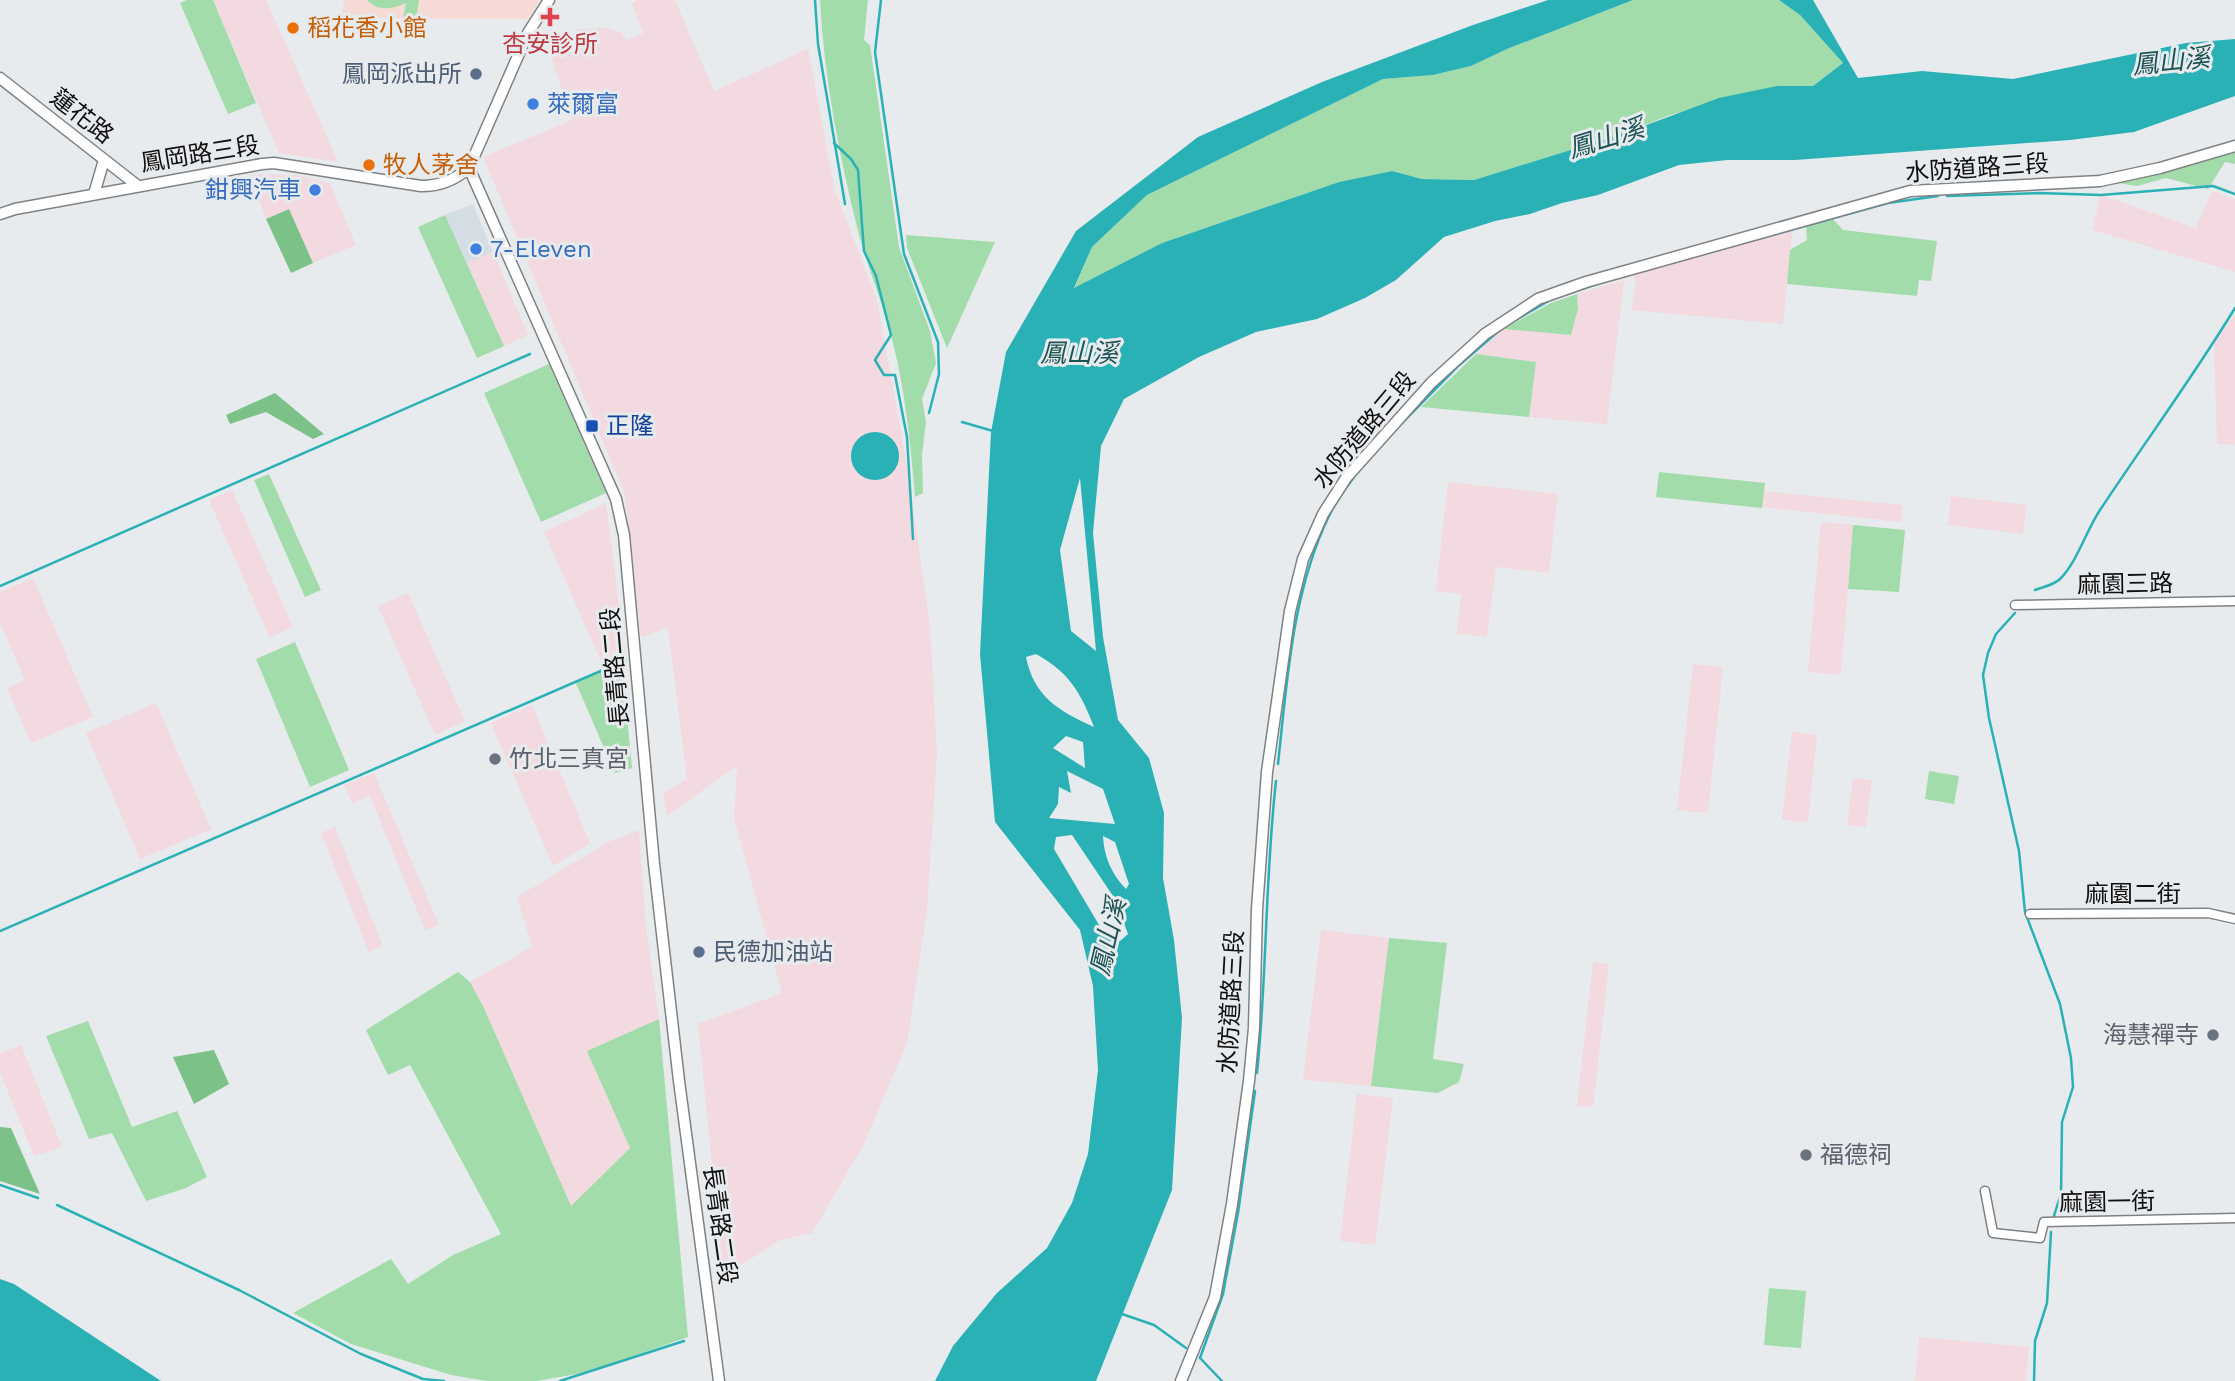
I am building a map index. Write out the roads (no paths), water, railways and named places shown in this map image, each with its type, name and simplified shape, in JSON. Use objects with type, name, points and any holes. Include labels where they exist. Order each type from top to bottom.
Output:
[{"type":"street","points":[[469,168],[527,33],[550,0]]},
{"type":"street","name":"蓮花路","points":[[0,78],[138,186]]},
{"type":"street","name":"水防道路三段","points":[[1181,1381],[1215,1297],[1233,1204],[1250,1068],[1257,909],[1267,772],[1290,611],[1303,559],[1322,513],[1346,478],[1431,383],[1485,334],[1538,299],[1586,282],[1910,191],[2100,181],[2160,168],[2235,146]]},
{"type":"street","points":[[94,194],[104,160]]},
{"type":"street","name":"鳳岡路三段","points":[[0,214],[94,194],[274,163],[435,186],[454,180],[469,168]]},
{"type":"street","name":"長青路二段","points":[[469,168],[616,499],[624,535],[657,891],[678,1081],[719,1381]]},
{"type":"street","name":"麻園三路","points":[[2015,605],[2235,601]]},
{"type":"street","name":"麻園二街","points":[[2030,914],[2208,913],[2235,919]]},
{"type":"street","name":"麻園一街","points":[[1985,1191],[1993,1233],[2040,1238],[2044,1222],[2235,1218]]},
{"type":"water","name":"鳳山溪","points":[[1548,0],[1633,0],[1507,49],[1471,66],[1433,75],[1383,79],[1147,195],[1092,247],[1074,288],[1162,243],[1339,182],[1392,171],[1422,179],[1474,180],[1625,133],[1719,98],[1777,86],[1813,86],[1843,63],[1800,15],[1779,0],[1813,0],[1858,78],[1922,71],[2013,79],[2186,43],[2235,39],[2235,96],[2134,132],[2070,140],[1795,160],[1727,160],[1679,165],[1598,195],[1444,237],[1396,280],[1365,298],[1317,319],[1256,332],[1199,357],[1124,399],[1101,446],[1093,533],[1103,637],[1118,720],[1149,758],[1164,813],[1163,878],[1174,940],[1182,1018],[1172,1190],[1096,1381],[935,1381],[953,1346],[997,1293],[1047,1248],[1072,1203],[1088,1154],[1098,1070],[1093,986],[1080,930],[995,822],[980,654],[991,432],[1006,352],[1076,231],[1198,137],[1322,82]],"holes":[[[1080,478],[1096,651],[1071,631],[1060,550]],[[1036,654],[1057,668],[1079,694],[1094,727],[1050,701],[1035,683],[1026,657]],[[1066,736],[1083,742],[1085,768],[1053,748]],[[1067,771],[1103,789],[1115,824],[1049,818],[1058,804],[1059,787],[1071,793]],[[1072,835],[1115,899],[1128,934],[1120,941],[1105,935],[1054,849],[1056,837]],[[1103,836],[1115,842],[1129,884],[1126,889],[1113,872]]]},
{"type":"water","points":[[875,432],[892,439],[899,456],[892,473],[875,480],[858,473],[851,456],[858,439]]},
{"type":"water","points":[[0,1279],[14,1284],[161,1381],[0,1381]]},
{"type":"waterway","points":[[815,0],[818,44],[845,204]]},
{"type":"waterway","points":[[881,0],[875,52],[904,254],[938,342],[939,374],[929,413]]},
{"type":"waterway","points":[[834,143],[858,170],[864,251],[876,276],[891,335],[875,360],[884,375],[895,375],[907,437],[913,539]]},
{"type":"waterway","points":[[1947,196],[2039,193],[2101,195],[2213,186],[2235,194]]},
{"type":"waterway","points":[[1660,266],[1888,203],[1938,196]]},
{"type":"waterway","points":[[1507,325],[1552,299],[1606,281]]},
{"type":"waterway","points":[[2035,590],[2055,583],[2066,572],[2100,510],[2235,308]]},
{"type":"waterway","points":[[1402,423],[1457,367],[1501,329]]},
{"type":"waterway","points":[[0,586],[530,354]]},
{"type":"waterway","points":[[962,422],[993,431]]},
{"type":"waterway","points":[[1278,764],[1288,670],[1307,575],[1332,510],[1358,471]]},
{"type":"waterway","points":[[2015,613],[1996,634],[1983,675],[1989,718],[2019,851],[2025,912],[2060,1004],[2071,1058],[2073,1087],[2062,1122],[2061,1194],[2053,1219]]},
{"type":"waterway","points":[[0,931],[626,660]]},
{"type":"waterway","points":[[1257,1073],[1276,781]]},
{"type":"waterway","points":[[1200,1358],[1223,1294],[1238,1213],[1255,1091]]},
{"type":"waterway","points":[[0,1185],[38,1198]]},
{"type":"waterway","points":[[57,1205],[239,1290],[361,1354],[423,1379],[444,1381]]},
{"type":"waterway","points":[[2034,1381],[2035,1341],[2047,1303],[2051,1232]]},
{"type":"waterway","points":[[1122,1314],[1154,1325],[1186,1348]]},
{"type":"waterway","points":[[560,1381],[684,1341]]},
{"type":"waterway","points":[[1200,1358],[1222,1381]]},
{"type":"place","name":"杏安診所","points":[[550,17]]},
{"type":"place","name":"稻花香小館","points":[[293,28]]},
{"type":"place","name":"鳳岡派出所","points":[[476,74]]},
{"type":"place","name":"萊爾富","points":[[533,104]]},
{"type":"place","name":"牧人茅舍","points":[[369,165]]},
{"type":"place","name":"鉗興汽車","points":[[315,190]]},
{"type":"place","name":"7-Eleven","points":[[476,249]]},
{"type":"place","name":"正隆","points":[[592,426]]},
{"type":"place","name":"竹北三真宮","points":[[495,759]]},
{"type":"place","name":"民德加油站","points":[[699,952]]},
{"type":"place","name":"海慧禪寺","points":[[2213,1035]]},
{"type":"place","name":"福德祠","points":[[1806,1155]]}]
